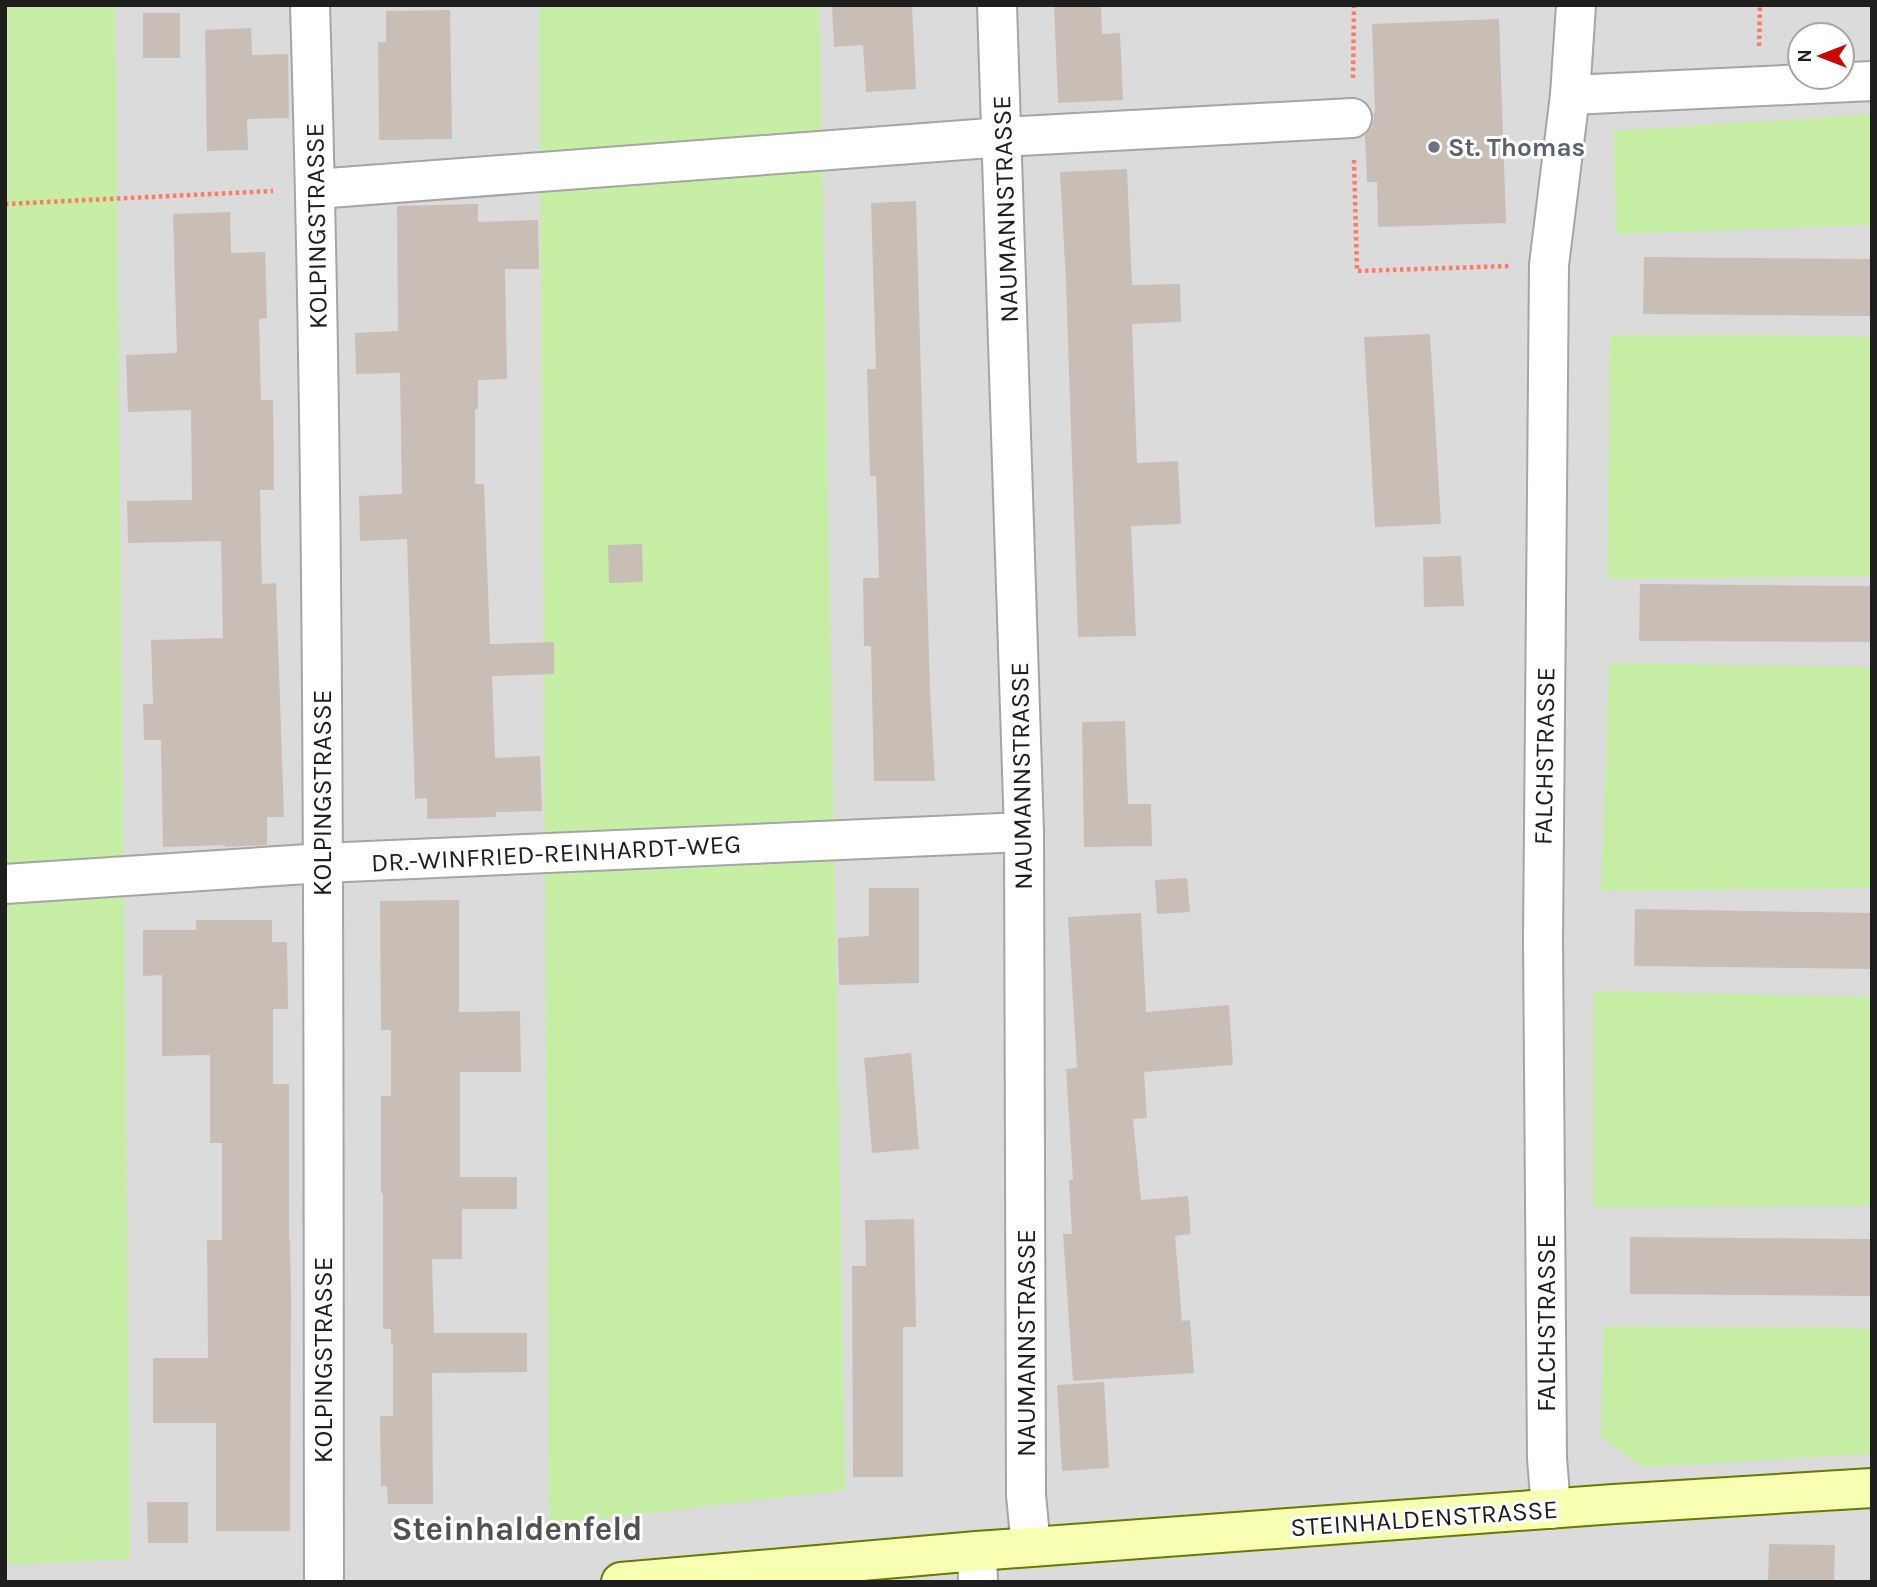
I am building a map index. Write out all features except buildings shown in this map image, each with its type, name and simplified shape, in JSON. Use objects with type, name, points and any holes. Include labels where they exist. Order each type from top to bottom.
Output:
[{"type":"street","name":"KOLPINGSTRASSE","points":[[310,5],[316,189],[323,863],[324,1582]]},
{"type":"street","name":"NAUMANNSTRASSE","points":[[997,5],[1024,832],[1026,1481],[1031,1547]]},
{"type":"street","name":"FALCHSTRASSE","points":[[1550,1509],[1547,1458],[1543,939],[1549,265],[1570,94],[1576,5]]},
{"type":"street","points":[[1570,94],[1872,81]]},
{"type":"street","points":[[316,189],[1003,137],[1352,118]]},
{"type":"street","name":"DR.-WINFRIED-REINHARDT-WEG","points":[[5,884],[323,863],[1024,832]]},
{"type":"street","name":"STEINHALDENSTRASSE","points":[[621,1582],[978,1566],[1031,1547],[1872,1488]]},
{"type":"path","points":[[1354,5],[1352,118],[1357,271],[1549,265]]},
{"type":"path","points":[[5,204],[316,189]]},
{"type":"shaded area","points":[[5,5],[1872,5],[1872,1582],[5,1582]]},
{"type":"green space","points":[[5,5],[115,5],[130,1559],[5,1565]]},
{"type":"green space","points":[[539,5],[819,5],[845,1490],[549,1525]]},
{"type":"green space","points":[[1872,114],[1872,225],[1616,234],[1613,131]]},
{"type":"green space","points":[[1610,335],[1872,336],[1872,576],[1607,579]]},
{"type":"green space","points":[[1609,663],[1872,667],[1872,888],[1601,891]]},
{"type":"green space","points":[[1593,991],[1872,997],[1872,1206],[1593,1207]]},
{"type":"green space","points":[[1603,1326],[1872,1328],[1872,1454],[1642,1467],[1601,1437]]},
{"type":"place","name":"St. Thomas","points":[[1434,147]]},
{"type":"district","name":"Steinhaldenfeld","points":[[517,1528]]}]
